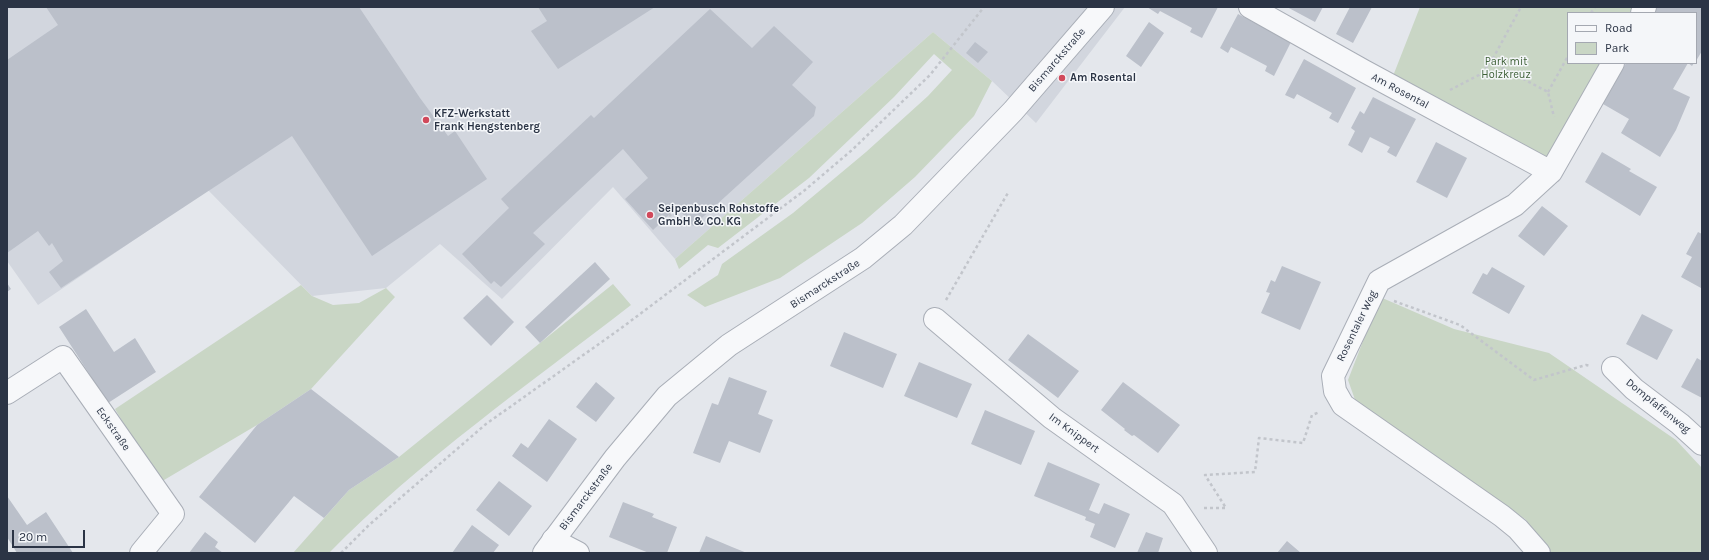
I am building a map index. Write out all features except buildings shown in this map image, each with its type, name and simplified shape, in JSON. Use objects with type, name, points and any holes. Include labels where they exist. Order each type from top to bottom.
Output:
[{"type":"street","name":"Bismarckstraße","points":[[548,546],[615,458],[667,396],[729,345],[863,258],[903,225],[1013,111],[1103,7]]},
{"type":"street","name":"Am Rosental","points":[[1250,7],[1435,110],[1551,172]]},
{"type":"street","name":"Rosentaler Weg","points":[[1539,553],[1518,529],[1502,516],[1343,405],[1335,391],[1333,376],[1379,281],[1515,205],[1551,172],[1612,64]]},
{"type":"street","name":"Im Knippert","points":[[935,319],[1052,418],[1173,504],[1206,553]]},
{"type":"street","name":"Eckstraße","points":[[7,393],[63,357],[173,514],[141,553]]},
{"type":"street","name":"Dompfaffenweg","points":[[1613,368],[1634,389],[1680,424],[1702,444]]},
{"type":"street","points":[[548,546],[578,553]]},
{"type":"path","points":[[341,553],[369,525],[486,424],[620,329],[805,190],[852,150],[930,75],[984,7]]},
{"type":"path","points":[[1435,110],[1450,90],[1479,75],[1491,62],[1521,7]]},
{"type":"path","points":[[1563,151],[1548,92],[1567,58]]},
{"type":"path","points":[[1491,62],[1548,92]]},
{"type":"path","points":[[935,319],[1009,191]]},
{"type":"path","points":[[669,214],[680,227]]},
{"type":"path","points":[[1373,293],[1460,325],[1534,380],[1586,365],[1613,368]]},
{"type":"path","points":[[1184,521],[1185,509],[1226,508],[1205,475],[1255,472],[1259,438],[1303,443],[1312,415],[1343,405]]},
{"type":"shaded area","points":[[7,7],[1125,7],[1036,123],[992,81],[933,32],[675,259],[613,187],[502,299],[440,244],[386,288],[312,296],[208,190],[38,305],[7,261]]},
{"type":"green space","name":"Park mit Holzkreuz","points":[[1420,7],[1637,7],[1634,12],[1567,12],[1567,64],[1607,64],[1555,166],[1393,76]]},
{"type":"green space","points":[[933,32],[992,81],[974,116],[915,177],[862,223],[780,278],[705,307],[687,295],[718,275],[722,264],[793,213],[866,152],[928,96],[952,70],[934,54],[894,97],[809,178],[718,248],[708,245],[679,269],[675,259]]},
{"type":"green space","points":[[613,284],[631,305],[437,455],[400,486],[329,553],[293,553],[349,490],[399,457]]},
{"type":"green space","points":[[301,285],[312,296],[333,305],[359,303],[386,288],[395,297],[311,389],[257,425],[159,483],[115,409]]},
{"type":"green space","points":[[1380,297],[1454,329],[1549,353],[1676,440],[1702,468],[1702,553],[1550,553],[1525,519],[1359,411],[1348,380]]},
{"type":"place","name":"Am Rosental","points":[[1062,78]]},
{"type":"place","name":"KFZ-Werkstatt Frank Hengstenberg","points":[[426,120]]},
{"type":"place","name":"Seipenbusch Rohstoffe GmbH & CO. KG","points":[[650,215]]}]
